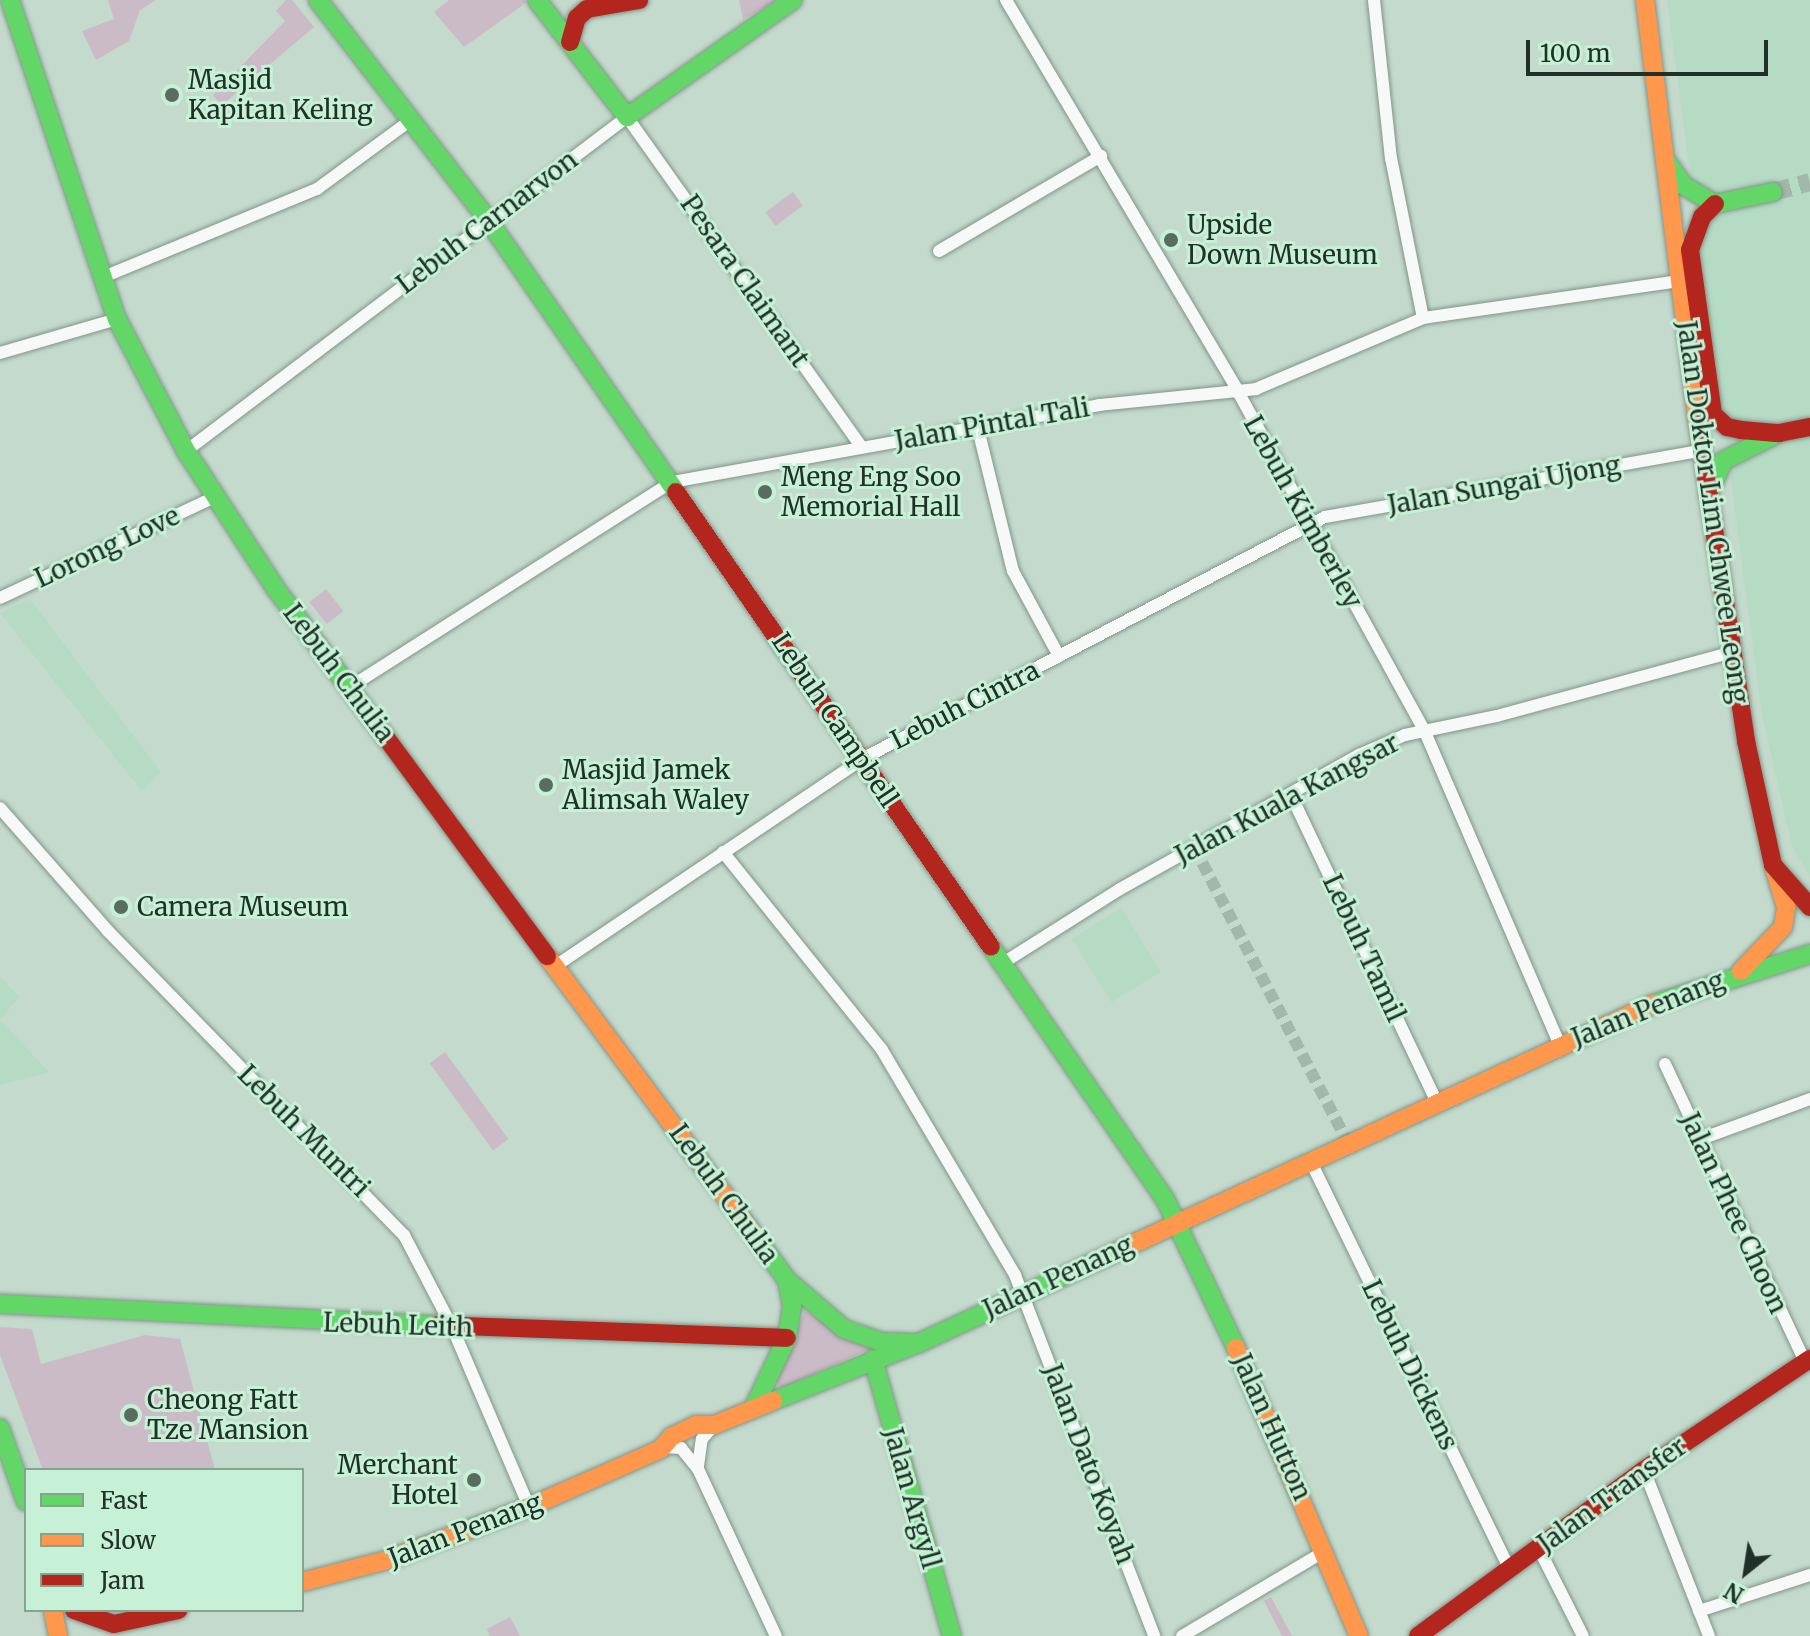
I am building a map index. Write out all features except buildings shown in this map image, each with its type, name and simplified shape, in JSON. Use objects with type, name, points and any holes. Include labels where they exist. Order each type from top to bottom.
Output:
[{"type":"main road","name":"Lebuh Chulia","points":[[10,0],[117,319],[186,451],[215,497],[350,687],[787,1280],[844,1329],[881,1342],[919,1343]]},
{"type":"main road","name":"Lebuh Campbell","points":[[318,0],[488,220],[672,482],[1179,1221]]},
{"type":"main road","points":[[537,0],[627,117]]},
{"type":"main road","points":[[570,42],[577,18],[587,9],[639,0]]},
{"type":"main road","name":"Lebuh Carnarvon","points":[[627,117],[793,0]]},
{"type":"main road","name":"Jalan Doktor Lim Chwee Leong","points":[[1647,3],[1701,451],[1733,652],[1773,865],[1786,907],[1783,927],[1739,973]]},
{"type":"main road","points":[[1664,158],[1683,185],[1715,204]]},
{"type":"main road","points":[[1773,192],[1715,204],[1702,217],[1690,250],[1710,404],[1727,427],[1779,433]]},
{"type":"main road","points":[[1708,495],[1723,461],[1779,433],[1810,427]]},
{"type":"main road","points":[[1773,865],[1810,907]]},
{"type":"main road","name":"Jalan Penang","points":[[304,1581],[387,1560],[529,1507],[664,1447],[671,1437],[696,1425],[714,1425],[919,1343],[1679,992],[1810,954]]},
{"type":"main road","name":"Jalan Hutton","points":[[1179,1221],[1325,1551],[1359,1636]]},
{"type":"main road","name":"Lebuh Chulia","points":[[753,1409],[787,1338],[792,1305],[787,1280]]},
{"type":"main road","name":"Lebuh Leith","points":[[3,1306],[452,1327],[787,1338]]},
{"type":"main road","name":"Jalan Argyll","points":[[873,1359],[952,1636]]},
{"type":"main road","name":"Jalan Transfer","points":[[1418,1636],[1440,1630],[1510,1570],[1644,1470],[1807,1361]]},
{"type":"main road","points":[[0,1428],[24,1496]]},
{"type":"main road","points":[[53,1612],[58,1636]]},
{"type":"main road","points":[[78,1612],[109,1630],[171,1612]]},
{"type":"street","name":"Lebuh Kimberley","points":[[1006,0],[1236,388],[1425,732],[1560,1045]]},
{"type":"street","points":[[1374,0],[1393,174],[1423,318]]},
{"type":"street","name":"Lebuh Carnarvon","points":[[186,451],[627,117]]},
{"type":"street","name":"Pesara Claimant","points":[[627,117],[861,446]]},
{"type":"street","points":[[101,278],[317,189],[411,120]]},
{"type":"street","points":[[939,251],[1101,156]]},
{"type":"street","name":"Jalan Pintal Tali","points":[[350,687],[672,482],[1099,405],[1236,388],[1256,389],[1423,318],[1680,281]]},
{"type":"street","points":[[0,353],[117,319]]},
{"type":"street","points":[[978,429],[1013,571],[1059,656]]},
{"type":"street","name":"Jalan Sungai Ujong","points":[[1309,525],[1332,515],[1701,451]]},
{"type":"street","name":"Lorong Love","points":[[0,598],[215,497]]},
{"type":"street","name":"Lebuh Cintra","points":[[557,965],[862,759],[1309,525]]},
{"type":"street","name":"Jalan Kuala Kangsar","points":[[1003,963],[1120,889],[1359,755],[1425,732],[1733,652]]},
{"type":"street","name":"Lebuh Tamil","points":[[1291,795],[1437,1102]]},
{"type":"street","name":"Lebuh Muntri","points":[[0,808],[108,931],[404,1235],[452,1327],[529,1507]]},
{"type":"street","name":"Jalan Dato Koyah","points":[[723,852],[882,1050],[1025,1293],[1154,1636]]},
{"type":"street","name":"Jalan Phee Choon","points":[[1665,1064],[1698,1140],[1807,1361]]},
{"type":"street","points":[[1698,1140],[1810,1099]]},
{"type":"street","name":"Lebuh Dickens","points":[[1310,1160],[1510,1570]]},
{"type":"street","points":[[698,1469],[699,1447],[714,1425]]},
{"type":"street","points":[[664,1447],[681,1448],[698,1469],[776,1636]]},
{"type":"street","points":[[1644,1470],[1709,1636]]},
{"type":"street","points":[[1539,1549],[1583,1636]]},
{"type":"street","points":[[1182,1636],[1325,1551]]},
{"type":"street","points":[[1699,1611],[1810,1575]]},
{"type":"shaded area","points":[[108,0],[156,0],[140,10],[129,41],[96,60],[82,31],[114,19]]},
{"type":"shaded area","points":[[286,0],[292,0],[314,27],[221,106],[213,95],[285,21],[276,11]]},
{"type":"shaded area","points":[[449,0],[527,2],[464,47],[434,12]]},
{"type":"shaded area","points":[[739,0],[779,0],[743,19]]},
{"type":"shaded area","points":[[1667,0],[1810,0],[1810,877],[1792,846],[1762,714]]},
{"type":"shaded area","points":[[242,94],[253,108],[228,118],[223,110]]},
{"type":"shaded area","points":[[793,192],[803,206],[775,226],[765,212]]},
{"type":"shaded area","points":[[326,589],[343,611],[327,624],[309,602]]},
{"type":"shaded area","points":[[30,599],[161,772],[142,791],[0,613]]},
{"type":"shaded area","points":[[1121,908],[1161,972],[1112,1002],[1072,939]]},
{"type":"shaded area","points":[[0,976],[19,997],[0,1020]]},
{"type":"shaded area","points":[[0,1020],[49,1072],[0,1085]]},
{"type":"shaded area","points":[[445,1052],[508,1139],[493,1151],[430,1063]]},
{"type":"shaded area","points":[[805,1311],[870,1349],[781,1388],[776,1382]]},
{"type":"shaded area","points":[[0,1327],[32,1329],[41,1364],[145,1335],[180,1339],[214,1468],[42,1468],[0,1355]]},
{"type":"shaded area","points":[[1271,1597],[1292,1636],[1282,1636],[1264,1601]]},
{"type":"shaded area","points":[[510,1617],[520,1636],[490,1636],[487,1629]]},
{"type":"tunnel","points":[[1773,192],[1810,182]]},
{"type":"tunnel","points":[[1194,847],[1348,1143]]},
{"type":"traffic: fast","points":[[10,0],[117,319],[186,451],[276,589],[387,739]]},
{"type":"traffic: fast","points":[[318,0],[488,220],[676,492]]},
{"type":"traffic: fast","points":[[537,0],[627,117],[793,0]]},
{"type":"traffic: fast","points":[[1665,159],[1683,185],[1715,204]]},
{"type":"traffic: fast","points":[[1715,204],[1773,192]]},
{"type":"traffic: fast","points":[[1708,495],[1723,461],[1779,433]]},
{"type":"traffic: fast","points":[[991,947],[1165,1199],[1236,1348]]},
{"type":"traffic: fast","points":[[1653,1004],[1810,954]]},
{"type":"traffic: fast","points":[[763,1247],[787,1280],[844,1329],[881,1342],[919,1343]]},
{"type":"traffic: fast","points":[[773,1401],[919,1343],[1120,1250]]},
{"type":"traffic: fast","points":[[753,1409],[787,1338],[792,1305],[787,1280]]},
{"type":"traffic: fast","points":[[0,1304],[437,1325]]},
{"type":"traffic: fast","points":[[873,1359],[952,1636]]},
{"type":"traffic: fast","points":[[0,1428],[24,1496]]},
{"type":"traffic: slow","points":[[1645,0],[1698,423]]},
{"type":"traffic: slow","points":[[1741,971],[1783,927],[1786,907],[1774,868]]},
{"type":"traffic: slow","points":[[547,956],[763,1247]]},
{"type":"traffic: slow","points":[[1120,1250],[1653,1004]]},
{"type":"traffic: slow","points":[[1236,1348],[1359,1636]]},
{"type":"traffic: slow","points":[[304,1581],[387,1560],[529,1507],[661,1449],[671,1437],[696,1425],[714,1425],[773,1401]]},
{"type":"traffic: slow","points":[[53,1612],[58,1636]]},
{"type":"traffic: jam","points":[[570,42],[577,18],[587,9],[639,0]]},
{"type":"traffic: jam","points":[[1715,204],[1702,217],[1690,250],[1713,414],[1727,427],[1741,430],[1779,433],[1810,427]]},
{"type":"traffic: jam","points":[[1698,423],[1746,741],[1773,865],[1810,907]]},
{"type":"traffic: jam","points":[[676,492],[991,947]]},
{"type":"traffic: jam","points":[[387,739],[547,956]]},
{"type":"traffic: jam","points":[[437,1325],[787,1338]]},
{"type":"traffic: jam","points":[[1418,1636],[1644,1470],[1810,1359]]},
{"type":"traffic: jam","points":[[80,1612],[114,1624],[169,1612]]},
{"type":"place","name":"Masjid Kapitan Keling","points":[[172,95]]},
{"type":"place","name":"Upside Down Museum","points":[[1171,240]]},
{"type":"place","name":"Meng Eng Soo Memorial Hall","points":[[765,492]]},
{"type":"place","name":"Masjid Jamek Alimsah Waley","points":[[546,785]]},
{"type":"place","name":"Camera Museum","points":[[121,907]]},
{"type":"place","name":"Cheong Fatt Tze Mansion","points":[[131,1415]]},
{"type":"place","name":"Merchant Hotel","points":[[474,1480]]}]
